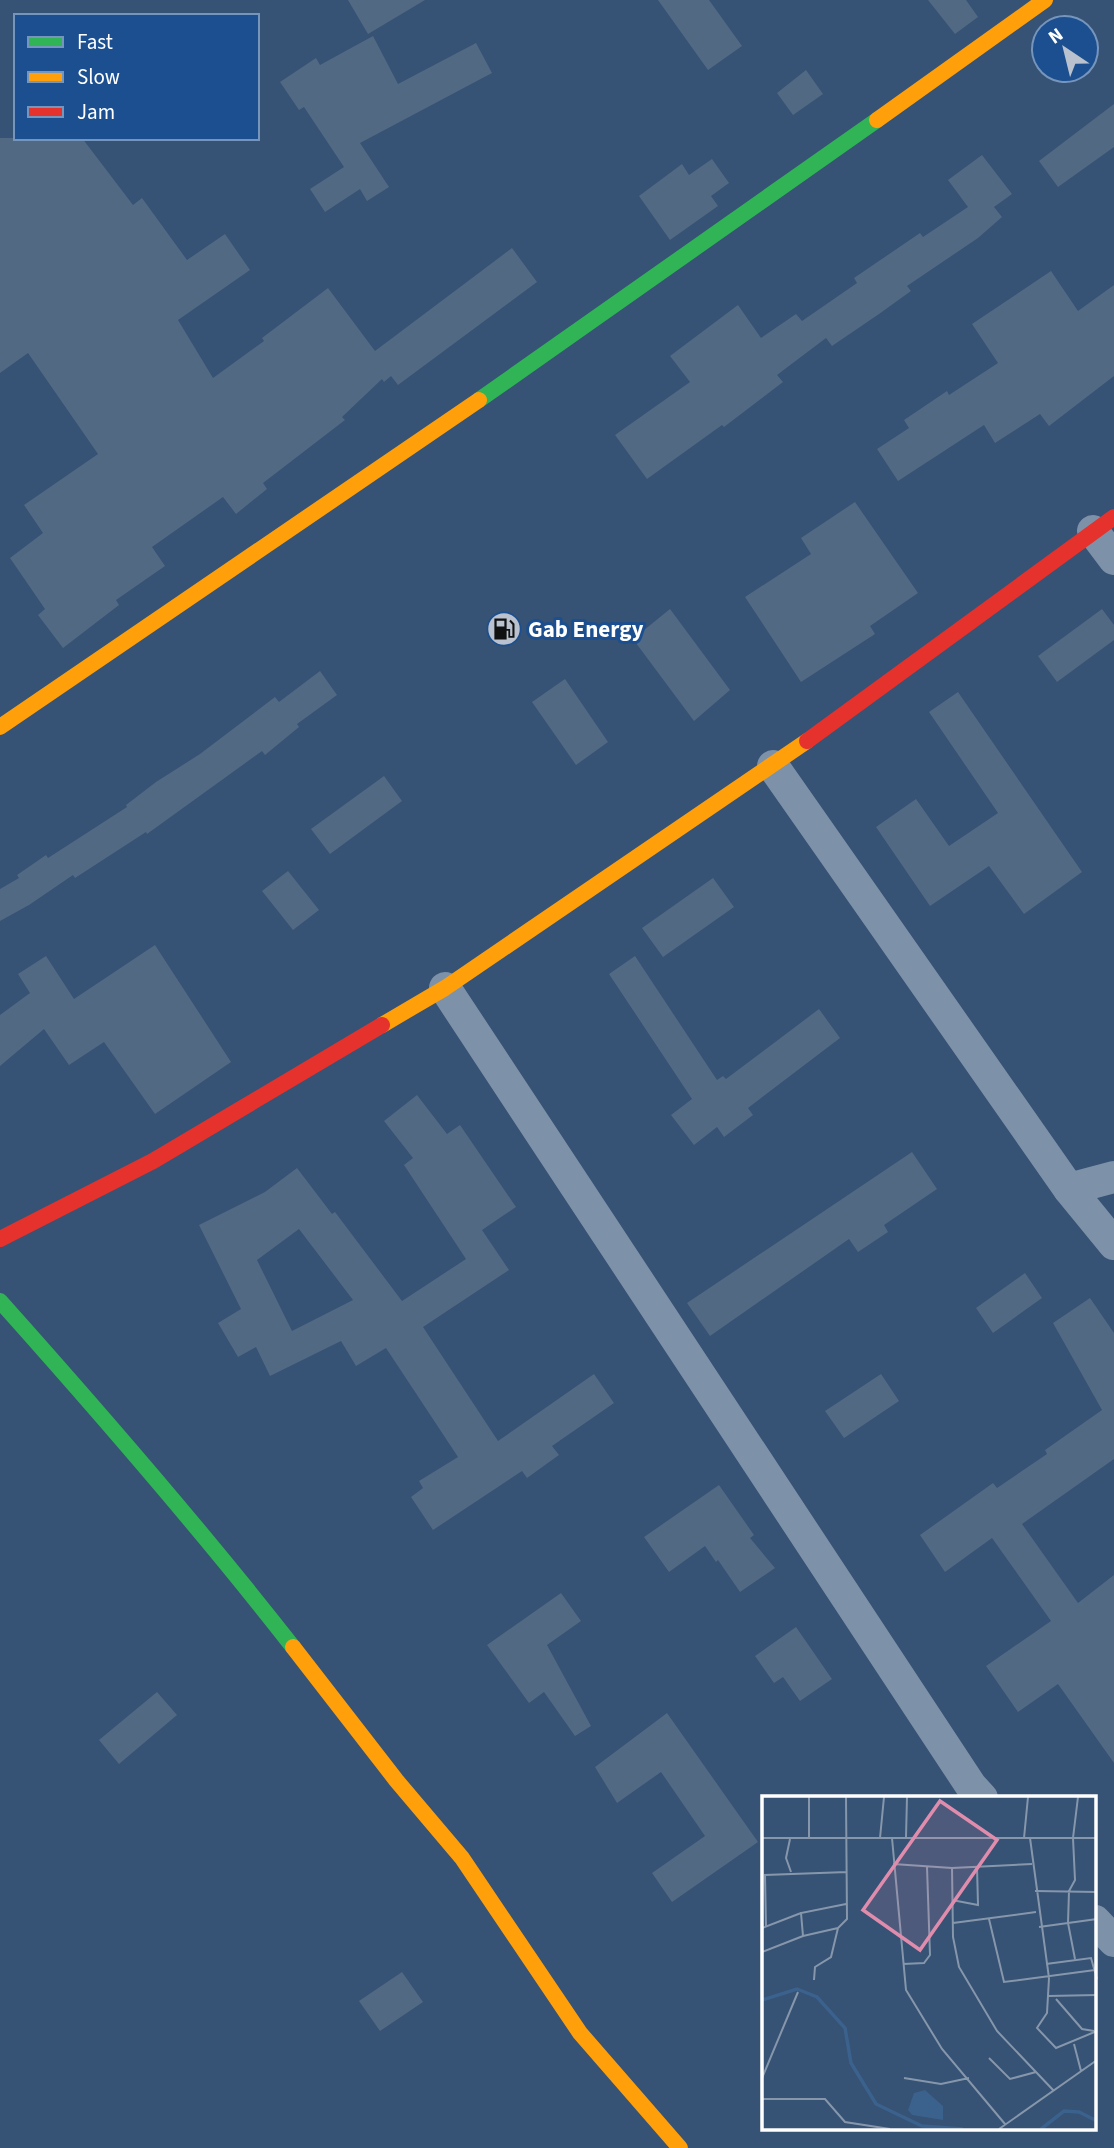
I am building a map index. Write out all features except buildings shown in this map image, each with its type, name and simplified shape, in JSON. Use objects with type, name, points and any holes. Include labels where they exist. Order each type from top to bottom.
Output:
[{"type":"street","points":[[0,727],[578,332],[1045,0]]},
{"type":"street","points":[[0,1239],[153,1161],[445,988],[773,766],[1104,524],[1114,559]]},
{"type":"street","points":[[773,766],[1069,1189],[1114,1244]]},
{"type":"street","points":[[445,988],[971,1786],[980,1796]]},
{"type":"street","points":[[1069,1189],[1114,1177]]},
{"type":"street","points":[[0,1301],[246,1587],[396,1780],[462,1858],[580,2033],[680,2148]]},
{"type":"street","points":[[1096,1922],[1114,1941]]},
{"type":"traffic: fast","points":[[479,400],[877,120]]},
{"type":"traffic: fast","points":[[0,1301],[150,1472],[293,1647]]},
{"type":"traffic: slow","points":[[877,120],[1045,0]]},
{"type":"traffic: slow","points":[[0,727],[479,400]]},
{"type":"traffic: slow","points":[[382,1025],[445,988],[807,741]]},
{"type":"traffic: slow","points":[[293,1647],[396,1780],[462,1858],[580,2033],[680,2148]]},
{"type":"traffic: jam","points":[[807,741],[1114,517]]},
{"type":"traffic: jam","points":[[0,1239],[153,1161],[382,1025]]},
{"type":"place","name":"Gab Energy","points":[[504,629]]}]
